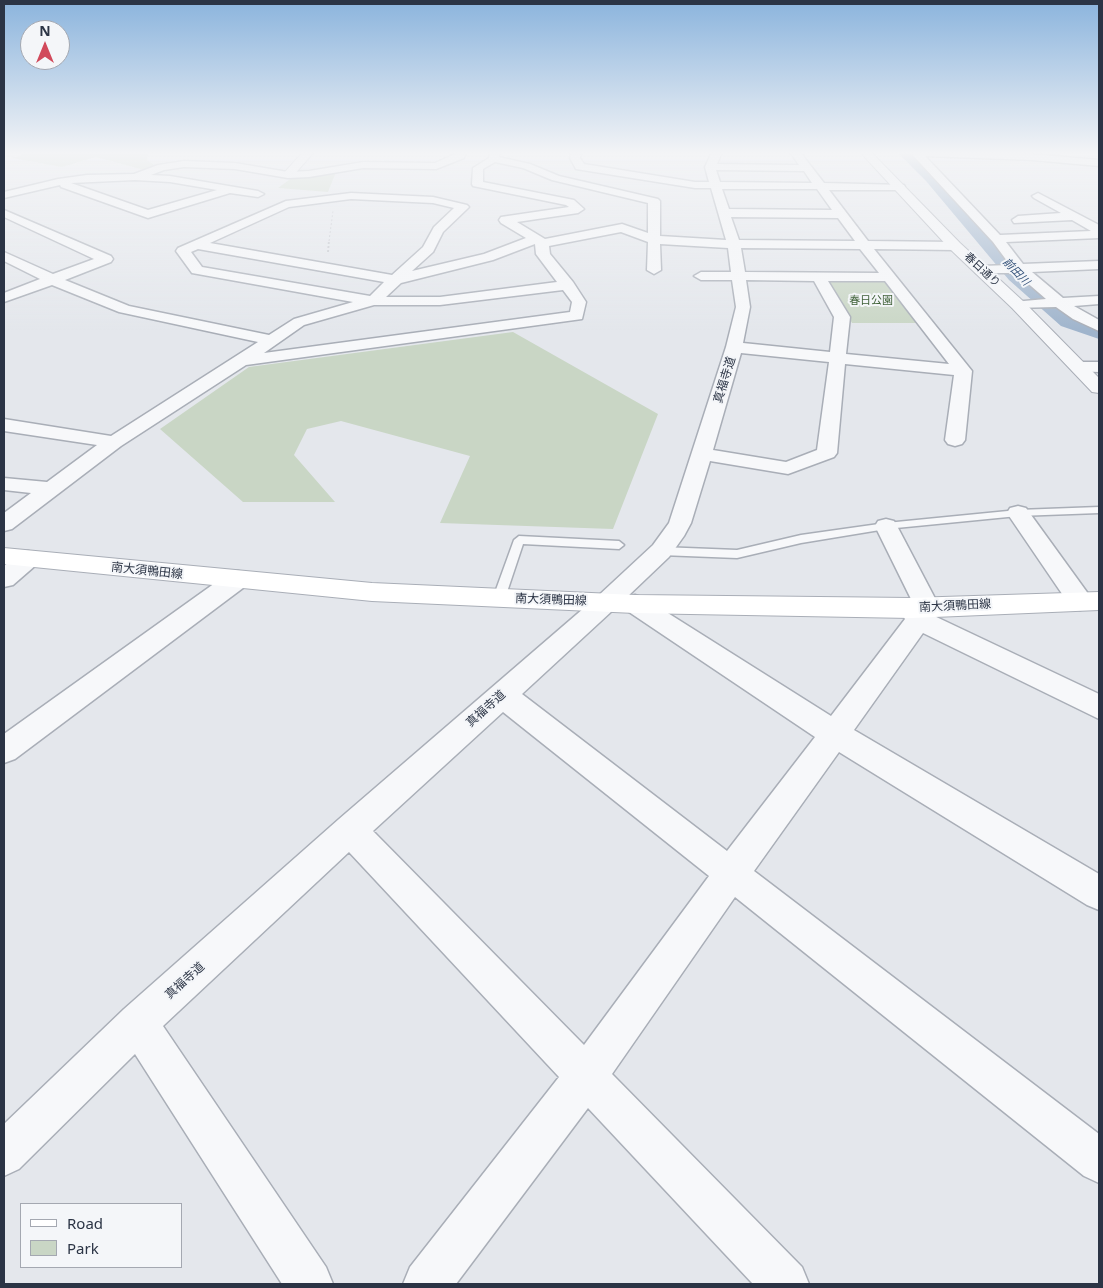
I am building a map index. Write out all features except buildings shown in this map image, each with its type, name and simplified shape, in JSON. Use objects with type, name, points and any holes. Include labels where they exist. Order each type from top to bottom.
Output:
[{"type":"main road","name":"南大須鴨田線","points":[[16,558],[372,592],[635,604],[919,612],[1090,601]]},
{"type":"street","points":[[268,212],[183,251],[197,270],[373,300],[440,301],[568,285]]},
{"type":"street","points":[[4,524],[114,442],[299,322],[373,300],[428,248],[438,230],[457,212]]},
{"type":"street","points":[[242,360],[577,316],[579,302],[543,254],[540,241],[504,220],[557,212]]},
{"type":"street","points":[[654,212],[654,270]]},
{"type":"street","name":"春日通り","points":[[923,212],[955,246],[1018,305],[1099,388]]},
{"type":"street","points":[[975,212],[1020,269],[1078,316],[1099,326]]},
{"type":"street","points":[[1067,212],[1099,232]]},
{"type":"street","points":[[4,213],[106,259],[4,298]]},
{"type":"street","points":[[725,213],[842,214],[963,371],[955,440]]},
{"type":"street","name":"真福寺道","points":[[4,1154],[138,1023],[350,830],[607,602],[661,551],[680,523],[734,347],[743,307],[734,244],[725,213]]},
{"type":"street","points":[[231,214],[251,220]]},
{"type":"street","points":[[1018,220],[1074,216]]},
{"type":"street","points":[[197,245],[394,280],[488,258],[540,241],[622,228],[654,240],[734,244],[955,246]]},
{"type":"street","points":[[998,239],[1099,232]]},
{"type":"street","points":[[4,256],[53,280],[124,309],[272,340]]},
{"type":"street","points":[[981,270],[1099,264]]},
{"type":"street","points":[[701,276],[738,278],[890,278]]},
{"type":"street","points":[[702,454],[788,468],[827,453],[842,317],[819,278]]},
{"type":"street","points":[[1018,305],[1099,300]]},
{"type":"street","points":[[734,347],[963,371]]},
{"type":"street","points":[[1079,367],[1099,367]]},
{"type":"street","points":[[4,425],[114,442]]},
{"type":"street","points":[[4,484],[52,489]]},
{"type":"street","points":[[1018,513],[1090,601]]},
{"type":"street","points":[[886,526],[919,612],[1099,707]]},
{"type":"street","points":[[4,579],[16,558]]},
{"type":"street","points":[[4,750],[238,580]]},
{"type":"street","points":[[635,604],[835,734],[1099,893]]},
{"type":"street","points":[[427,1284],[586,1076],[731,874],[835,734],[919,612]]},
{"type":"street","points":[[502,695],[1099,1160]]},
{"type":"street","points":[[350,830],[785,1284]]},
{"type":"street","points":[[138,1023],[309,1284]]},
{"type":"lane","points":[[661,551],[736,554],[801,539],[886,526],[1018,513],[1099,510]]},
{"type":"lane","points":[[499,598],[519,540],[619,545]]},
{"type":"path","points":[[327,268],[333,212]]},
{"type":"green space","name":"春日公園","points":[[825,280],[888,280],[921,323],[852,323]]},
{"type":"green space","points":[[513,332],[658,414],[613,529],[440,523],[470,456],[341,421],[307,429],[294,455],[335,502],[243,502],[160,429],[249,367]]},
{"type":"waterway","name":"前田川","points":[[962,212],[1017,275],[1070,321],[1099,332]]}]
